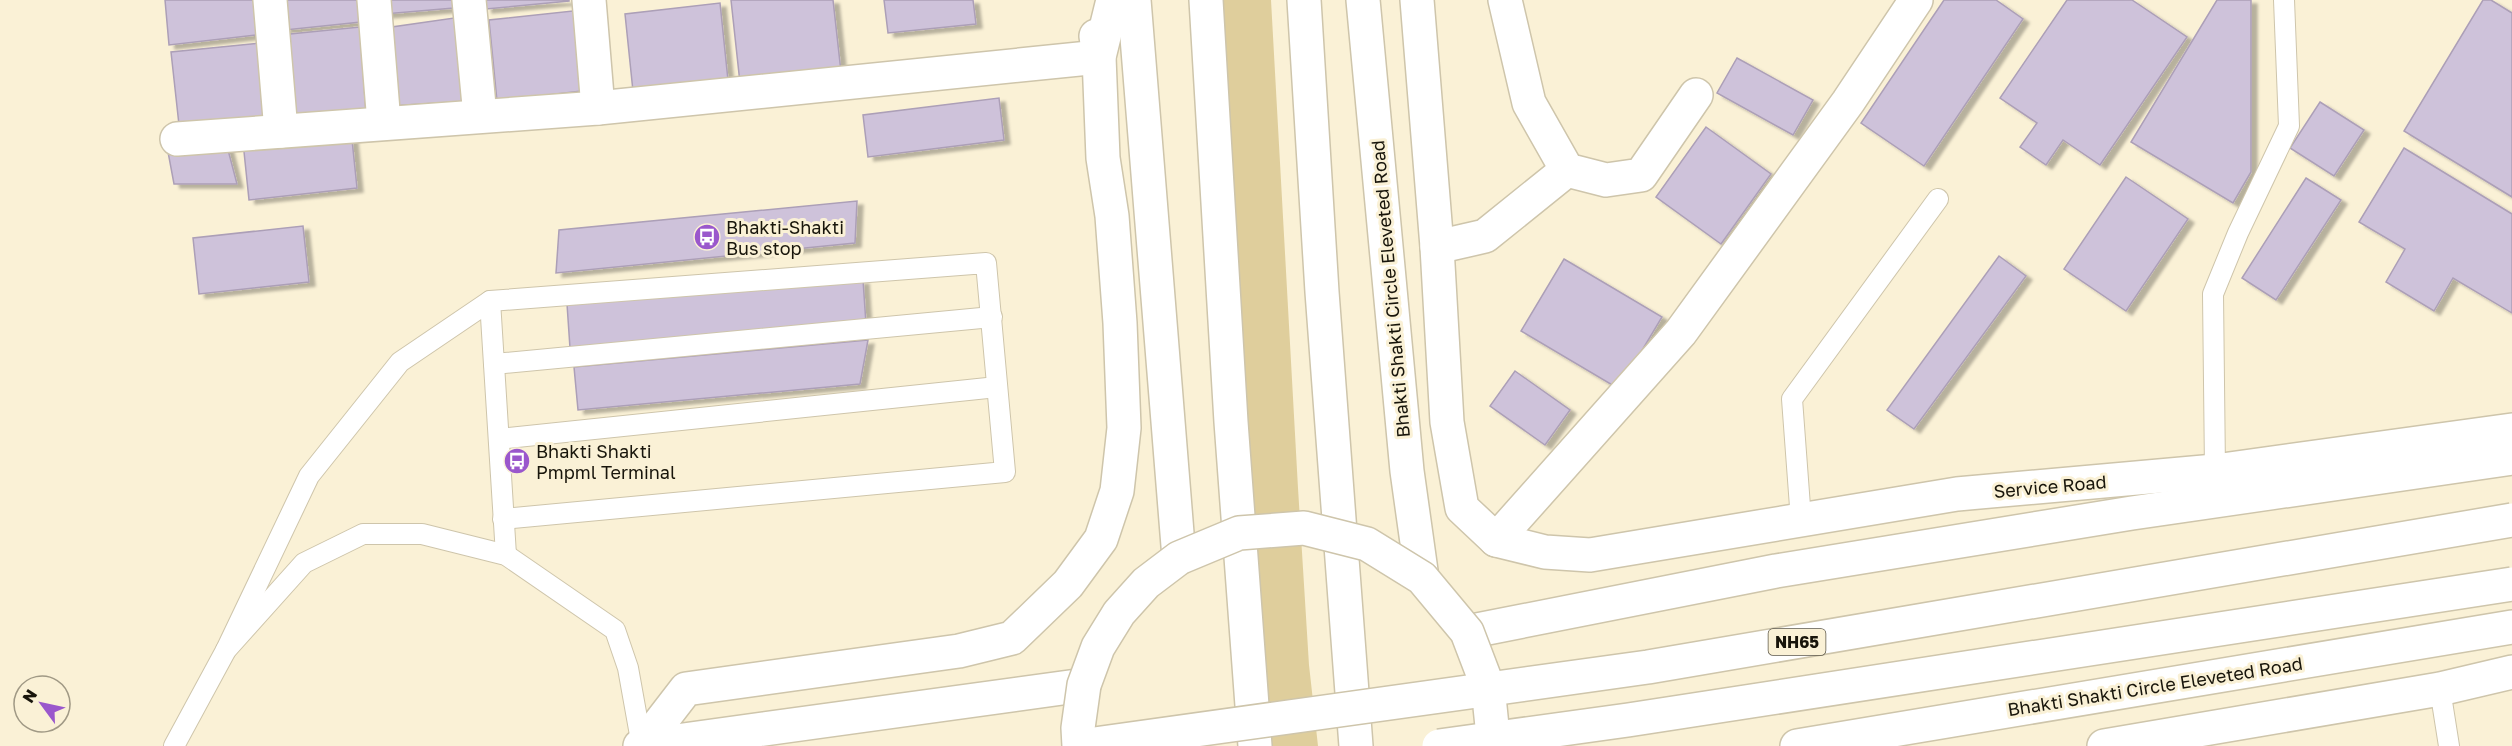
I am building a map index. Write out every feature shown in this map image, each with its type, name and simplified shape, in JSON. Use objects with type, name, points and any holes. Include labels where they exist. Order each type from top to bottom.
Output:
[{"type":"main road","points":[[270,0],[281,131]]},
{"type":"main road","points":[[374,0],[384,123]]},
{"type":"main road","points":[[469,0],[480,116]]},
{"type":"main road","points":[[589,0],[598,108]]},
{"type":"main road","points":[[641,746],[686,689],[958,651],[1012,638],[1068,584],[1101,539],[1117,491],[1124,428],[1120,323],[1112,216],[1103,158],[1099,57],[1091,0]]},
{"type":"main road","points":[[1099,57],[1113,0]]},
{"type":"main road","points":[[1134,0],[1179,558]]},
{"type":"main road","points":[[1206,0],[1232,433],[1255,746]]},
{"type":"main road","points":[[1304,0],[1322,292],[1356,746]]},
{"type":"main road","name":"Bhakti Shakti Circle Eleveted Road","points":[[1363,0],[1407,471],[1422,578]]},
{"type":"main road","points":[[1417,0],[1437,248],[1447,422],[1462,508],[1496,540],[1681,332],[1848,102],[1916,0]]},
{"type":"main road","points":[[1505,0],[1529,103],[1567,170],[1606,180],[1641,175],[1696,95]]},
{"type":"main road","points":[[177,139],[598,108],[1099,57]]},
{"type":"main road","points":[[1437,248],[1485,236],[1567,170]]},
{"type":"main road","name":"Service Road","points":[[1496,540],[1545,552],[1590,555],[1957,494],[2215,471],[2512,430]]},
{"type":"main road","points":[[1467,633],[1776,571],[2132,513],[2512,458]]},
{"type":"main road","name":"NH65","points":[[1079,746],[1648,667],[2512,520]]},
{"type":"main road","points":[[1079,746],[1078,728],[1084,685],[1098,647],[1119,613],[1146,583],[1179,558],[1239,533],[1304,528],[1367,544],[1422,578],[1467,633],[1488,687],[1494,746]]},
{"type":"main road","points":[[1439,746],[1628,720],[2512,584]]},
{"type":"main road","name":"Bhakti Shakti Circle Eleveted Road","points":[[1797,746],[2512,627]]},
{"type":"main road","points":[[2104,746],[2440,689],[2512,672]]},
{"type":"main road","points":[[641,746],[1084,685]]},
{"type":"lane","points":[[2215,471],[2213,294],[2238,233],[2289,126],[2284,0]]},
{"type":"lane","points":[[1801,520],[1792,399],[1938,200]]},
{"type":"lane","points":[[174,746],[226,650],[309,476],[400,362],[490,301],[986,263],[1005,472],[503,519]]},
{"type":"lane","points":[[490,301],[506,555]]},
{"type":"lane","points":[[494,364],[992,317]]},
{"type":"lane","points":[[499,439],[997,387]]},
{"type":"lane","points":[[226,650],[304,563],[363,534],[422,534],[506,555],[615,630],[628,668],[641,746]]},
{"type":"lane","points":[[2440,689],[2449,746]]},
{"type":"shaded area","points":[[1209,0],[1271,0],[1309,665],[1318,746],[1265,746]]},
{"type":"building","points":[[165,0],[260,0],[264,34],[169,45]]},
{"type":"building","points":[[282,0],[359,0],[361,22],[285,30]]},
{"type":"building","points":[[382,0],[453,0],[454,8],[384,14]]},
{"type":"building","points":[[485,0],[569,0],[569,1],[486,9]]},
{"type":"building","points":[[731,0],[833,0],[841,72],[740,83]]},
{"type":"building","points":[[884,0],[973,0],[976,24],[888,33]]},
{"type":"building","points":[[1944,0],[1996,0],[2023,19],[1924,166],[1861,123]]},
{"type":"building","points":[[2067,0],[2132,0],[2187,37],[2100,165],[2063,140],[2046,165],[2020,147],[2037,123],[2000,98]]},
{"type":"building","points":[[2217,0],[2251,0],[2251,172],[2233,203],[2131,142]]},
{"type":"building","points":[[2483,0],[2491,0],[2512,13],[2512,197],[2404,131]]},
{"type":"building","points":[[720,3],[729,90],[634,101],[625,14]]},
{"type":"building","points":[[582,10],[590,90],[497,101],[489,20]]},
{"type":"building","points":[[461,17],[470,101],[390,106],[385,28]]},
{"type":"building","points":[[360,27],[366,113],[291,121],[280,35]]},
{"type":"building","points":[[260,43],[269,124],[180,134],[171,52]]},
{"type":"building","points":[[1737,58],[1813,100],[1793,135],[1717,93]]},
{"type":"building","points":[[999,98],[1004,140],[868,157],[863,115]]},
{"type":"building","points":[[2320,102],[2364,130],[2334,176],[2290,148]]},
{"type":"building","points":[[1706,127],[1771,174],[1721,244],[1656,197]]},
{"type":"building","points":[[351,130],[357,188],[249,200],[243,142]]},
{"type":"building","points":[[227,146],[237,184],[174,184],[168,152]]},
{"type":"building","points":[[2404,148],[2512,214],[2512,313],[2453,278],[2434,311],[2386,282],[2405,249],[2359,222]]},
{"type":"building","points":[[2126,177],[2188,219],[2126,311],[2064,269]]},
{"type":"building","points":[[2306,178],[2341,200],[2276,300],[2242,278]]},
{"type":"building","name":"Bhakti-Shakti Bus stop","points":[[857,201],[855,243],[556,273],[559,230]]},
{"type":"building","points":[[303,226],[309,282],[199,294],[193,238]]},
{"type":"building","points":[[1999,256],[2026,276],[1914,429],[1887,410]]},
{"type":"building","points":[[1564,259],[1662,317],[1619,389],[1521,331]]},
{"type":"building","points":[[863,280],[866,324],[570,348],[567,304]]},
{"type":"building","points":[[868,340],[860,384],[578,410],[574,367]]},
{"type":"building","points":[[1515,371],[1570,410],[1545,445],[1490,406]]},
{"type":"place","name":"Bhakti-Shakti Bus stop","points":[[707,237]]},
{"type":"place","name":"Bhakti Shakti Pmpml Terminal","points":[[517,461]]}]
